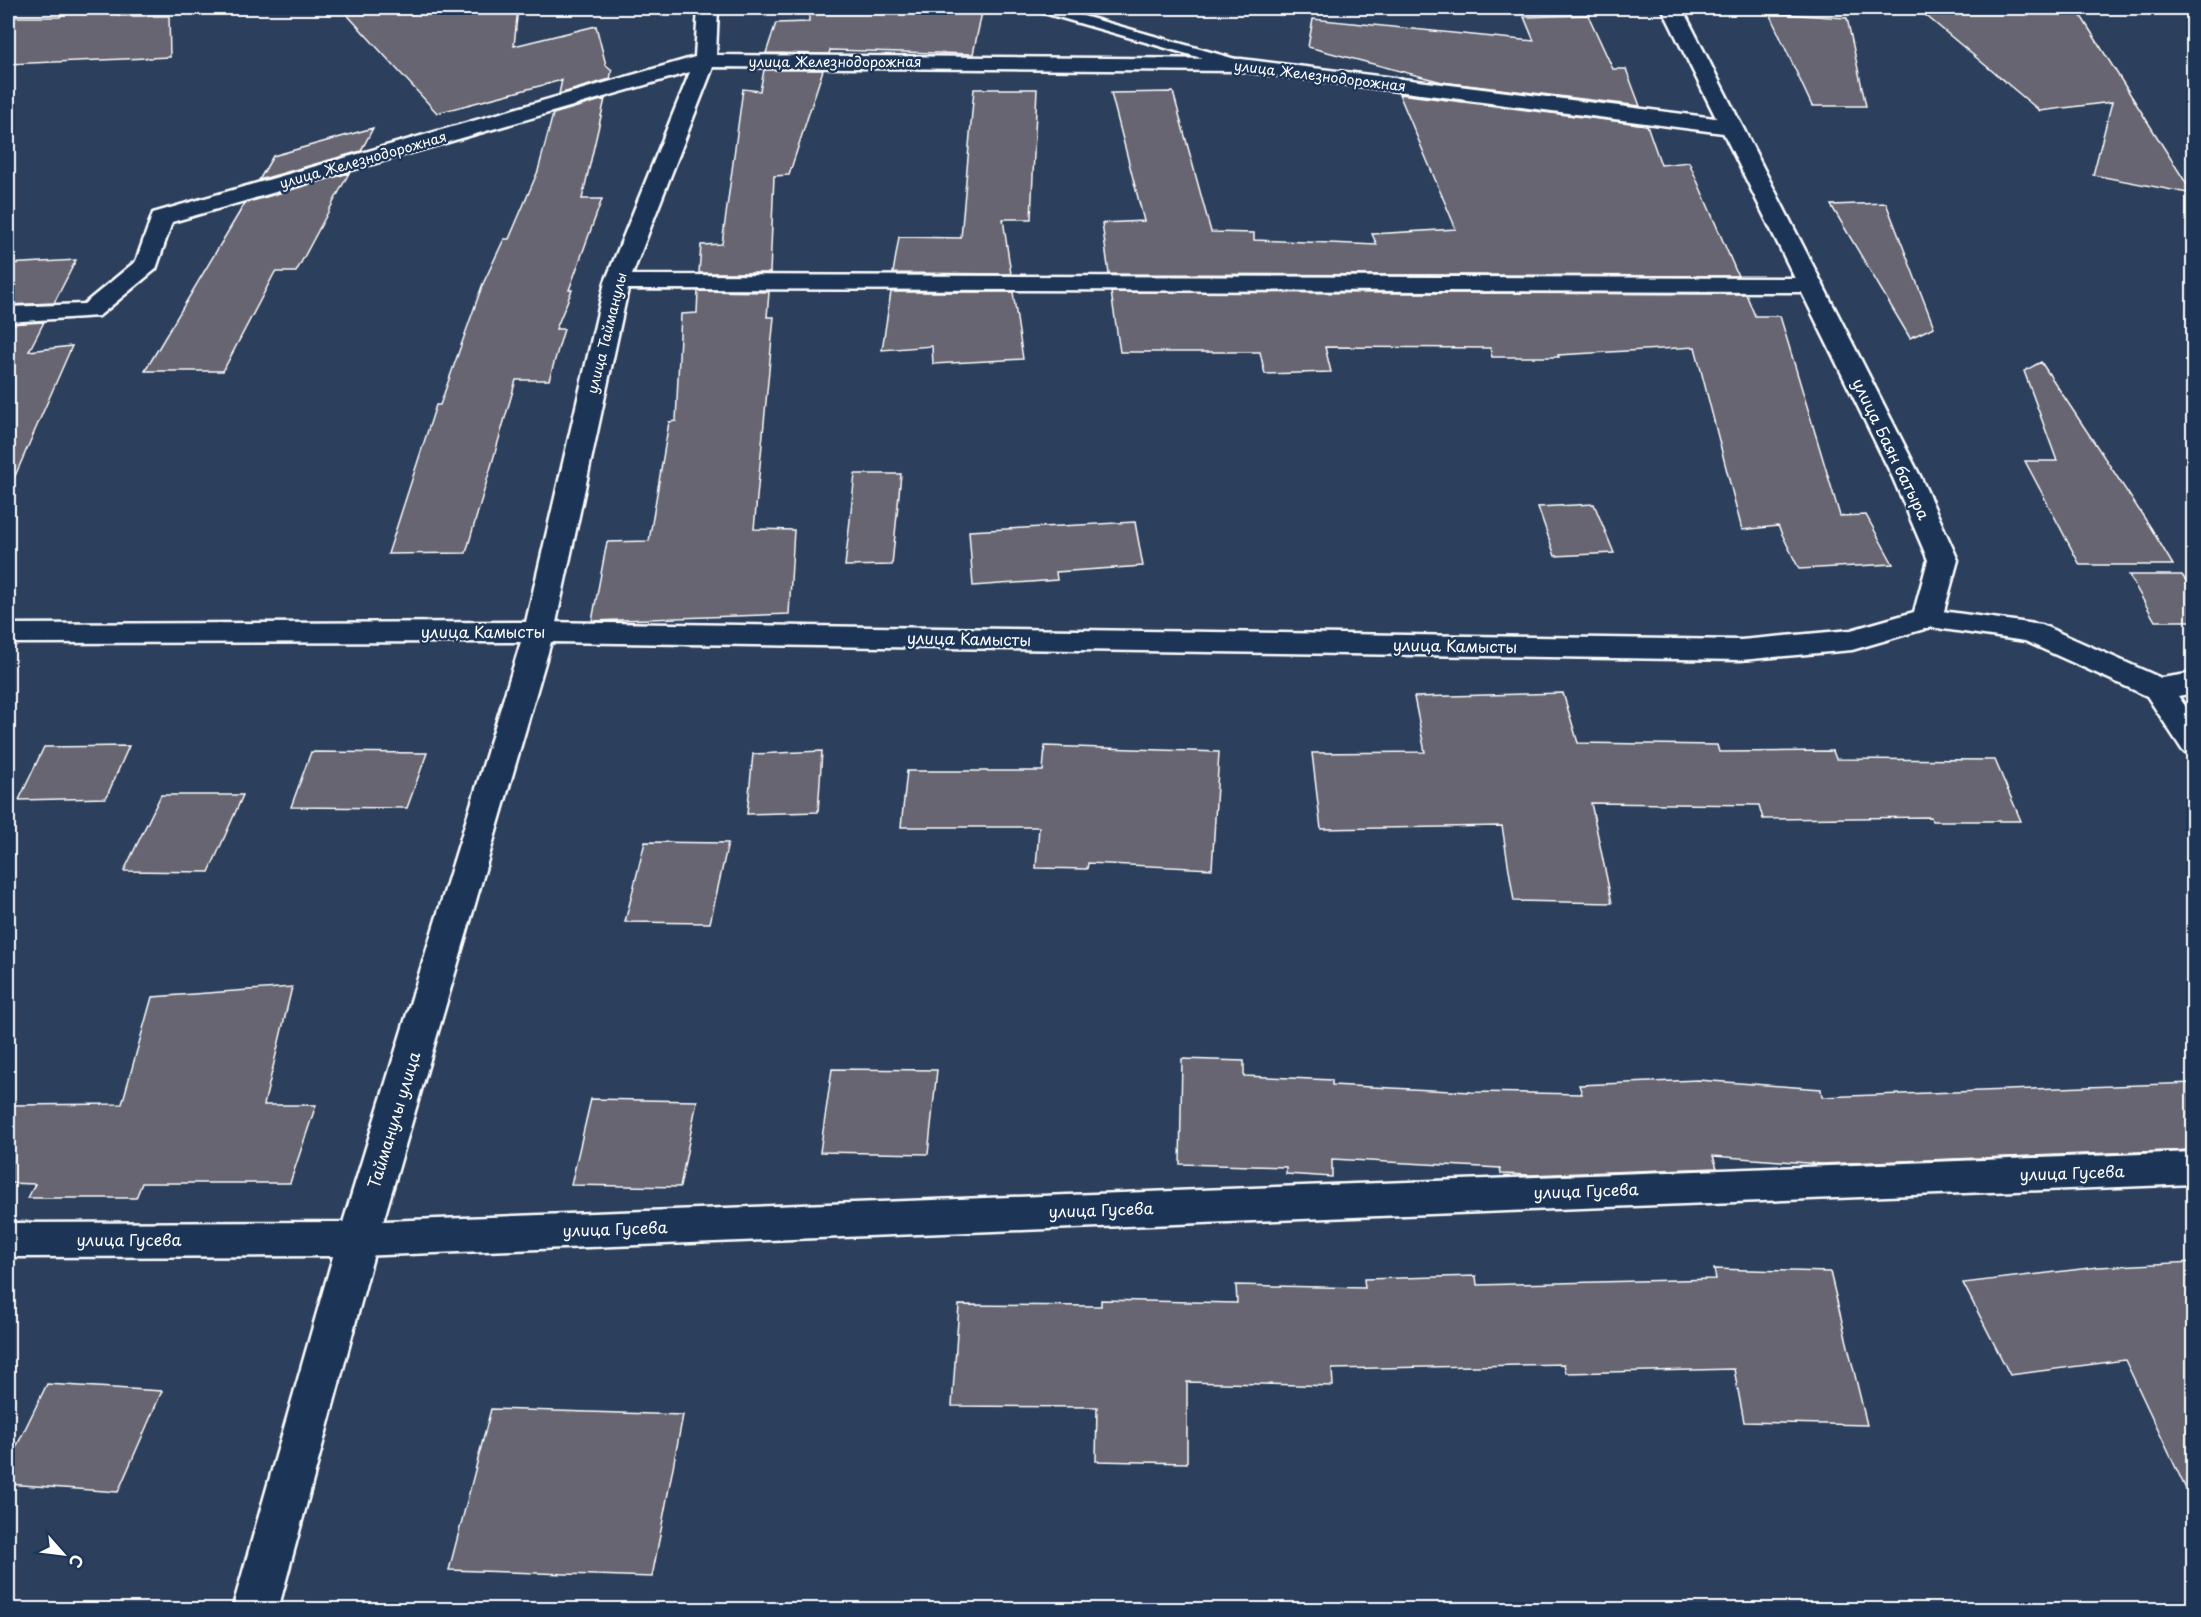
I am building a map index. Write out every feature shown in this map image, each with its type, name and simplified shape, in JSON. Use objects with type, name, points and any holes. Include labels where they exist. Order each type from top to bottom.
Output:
[{"type":"street","name":"улица Тайманулы","points":[[539,632],[617,282],[705,61],[708,8]]},
{"type":"street","name":"улица Баян батыра","points":[[1672,8],[1907,478],[1943,560],[1927,618]]},
{"type":"street","name":"улица Железнодорожная","points":[[8,314],[90,311],[147,264],[161,218],[705,61],[1240,65],[1731,127]]},
{"type":"street","points":[[617,282],[1810,285]]},
{"type":"street","points":[[1927,618],[2031,633],[2158,689],[2193,743]]},
{"type":"street","name":"улица Камысты","points":[[8,634],[539,632],[1742,650],[1852,640],[1927,618]]},
{"type":"street","name":"Тайманулы улица","points":[[255,1610],[358,1239],[539,632]]},
{"type":"street","points":[[2158,689],[2193,683]]},
{"type":"street","name":"улица Гусева","points":[[8,1240],[358,1239],[2193,1168]]},
{"type":"lane","points":[[1042,8],[1240,65]]},
{"type":"building","points":[[66,8],[124,8],[119,16],[169,16],[170,57],[8,64],[8,17],[60,17]]},
{"type":"building","points":[[341,8],[518,8],[514,46],[596,26],[606,65],[612,70],[610,79],[559,94],[562,80],[437,113]]},
{"type":"building","points":[[809,8],[983,8],[973,54],[830,50],[829,54],[766,53],[776,23],[809,22]]},
{"type":"building","points":[[1917,8],[2076,8],[2193,194],[2093,175],[2112,102],[2040,111]]},
{"type":"building","points":[[1769,13],[1847,18],[1866,106],[1812,106]]},
{"type":"building","points":[[1588,15],[1613,69],[1626,69],[1640,106],[1442,82],[1308,47],[1313,19],[1534,41],[1524,17]]},
{"type":"building","points":[[764,70],[823,70],[789,175],[774,176],[770,273],[699,273],[701,245],[722,244],[743,89],[760,91]]},
{"type":"building","points":[[974,89],[1037,89],[1031,219],[1003,219],[1011,274],[893,273],[899,237],[961,238]]},
{"type":"building","points":[[1173,92],[1211,232],[1254,233],[1254,240],[1377,245],[1372,234],[1456,229],[1399,94],[1647,125],[1661,165],[1689,162],[1738,276],[1109,274],[1102,223],[1144,221],[1111,93]]},
{"type":"building","points":[[605,99],[582,199],[602,199],[569,290],[572,290],[556,329],[564,329],[549,380],[516,380],[466,553],[388,554],[436,405],[440,405],[482,286],[504,239],[509,239],[538,171],[553,114]]},
{"type":"building","points":[[373,128],[361,151],[259,180],[273,156]]},
{"type":"building","points":[[349,173],[296,272],[275,272],[223,371],[145,371],[245,203]]},
{"type":"building","points":[[1886,203],[1934,327],[1910,338],[1831,205]]},
{"type":"building","points":[[76,260],[54,303],[8,305],[8,264]]},
{"type":"building","points":[[698,291],[769,292],[767,317],[774,317],[754,529],[794,530],[789,614],[592,621],[607,542],[649,541],[669,422],[676,421],[681,314],[697,313]]},
{"type":"building","points":[[891,292],[1013,292],[1023,359],[933,364],[932,346],[882,350]]},
{"type":"building","points":[[1111,292],[1746,294],[1755,316],[1780,316],[1840,516],[1866,515],[1893,564],[1799,569],[1778,526],[1742,530],[1695,347],[1558,355],[1559,357],[1492,357],[1490,348],[1325,347],[1331,372],[1265,374],[1260,352],[1120,352]]},
{"type":"building","points":[[44,322],[29,351],[72,346],[8,492],[8,324]]},
{"type":"building","points":[[2041,362],[2173,565],[2080,565],[2025,461],[2057,461],[2024,371]]},
{"type":"building","points":[[855,474],[901,474],[892,565],[845,566]]},
{"type":"building","points":[[1594,504],[1614,553],[1555,556],[1538,507]]},
{"type":"building","points":[[1135,522],[1143,566],[1056,572],[1057,580],[973,586],[969,531]]},
{"type":"building","points":[[2129,575],[2182,575],[2193,591],[2193,621],[2155,621]]},
{"type":"building","points":[[1563,693],[1578,743],[1717,745],[1719,752],[1833,751],[1836,759],[1995,760],[2021,821],[1932,821],[1931,817],[1763,819],[1759,805],[1591,803],[1612,903],[1514,901],[1502,826],[1321,829],[1312,753],[1425,752],[1414,697]]},
{"type":"building","points":[[129,746],[106,798],[19,800],[44,747]]},
{"type":"building","points":[[1045,746],[1219,752],[1212,869],[1088,863],[1087,869],[1036,868],[1039,827],[901,827],[907,771],[1043,771]]},
{"type":"building","points":[[822,751],[818,812],[747,814],[753,754]]},
{"type":"building","points":[[311,752],[427,753],[407,808],[291,807]]},
{"type":"building","points":[[161,795],[243,795],[209,872],[124,871]]},
{"type":"building","points":[[645,842],[728,843],[710,923],[625,922]]},
{"type":"building","points":[[292,987],[264,1105],[316,1105],[290,1183],[142,1183],[136,1198],[28,1198],[35,1184],[8,1183],[8,1105],[122,1104],[152,997]]},
{"type":"building","points":[[1182,1059],[1244,1061],[1244,1076],[1332,1080],[1332,1085],[1471,1092],[1582,1094],[1579,1085],[1698,1080],[1821,1089],[1822,1097],[2193,1083],[2193,1150],[1821,1164],[1713,1156],[1717,1168],[1530,1175],[1501,1174],[1500,1168],[1332,1159],[1332,1177],[1286,1174],[1286,1167],[1180,1164]]},
{"type":"building","points":[[832,1069],[937,1070],[928,1154],[820,1152]]},
{"type":"building","points":[[591,1099],[697,1101],[680,1187],[571,1185]]},
{"type":"building","points":[[2193,1262],[2193,1504],[2125,1360],[2010,1375],[1963,1283],[2098,1267]]},
{"type":"building","points":[[1714,1269],[1830,1272],[1867,1425],[1744,1422],[1734,1369],[1566,1373],[1564,1364],[1332,1369],[1333,1386],[1187,1382],[1187,1463],[1096,1461],[1097,1407],[952,1406],[959,1305],[1101,1306],[1101,1300],[1237,1303],[1236,1285],[1365,1288],[1364,1279],[1476,1276],[1477,1285],[1716,1279]]},
{"type":"building","points":[[47,1384],[162,1391],[118,1492],[8,1484],[8,1464]]},
{"type":"building","points":[[491,1409],[683,1415],[652,1577],[449,1570]]}]
